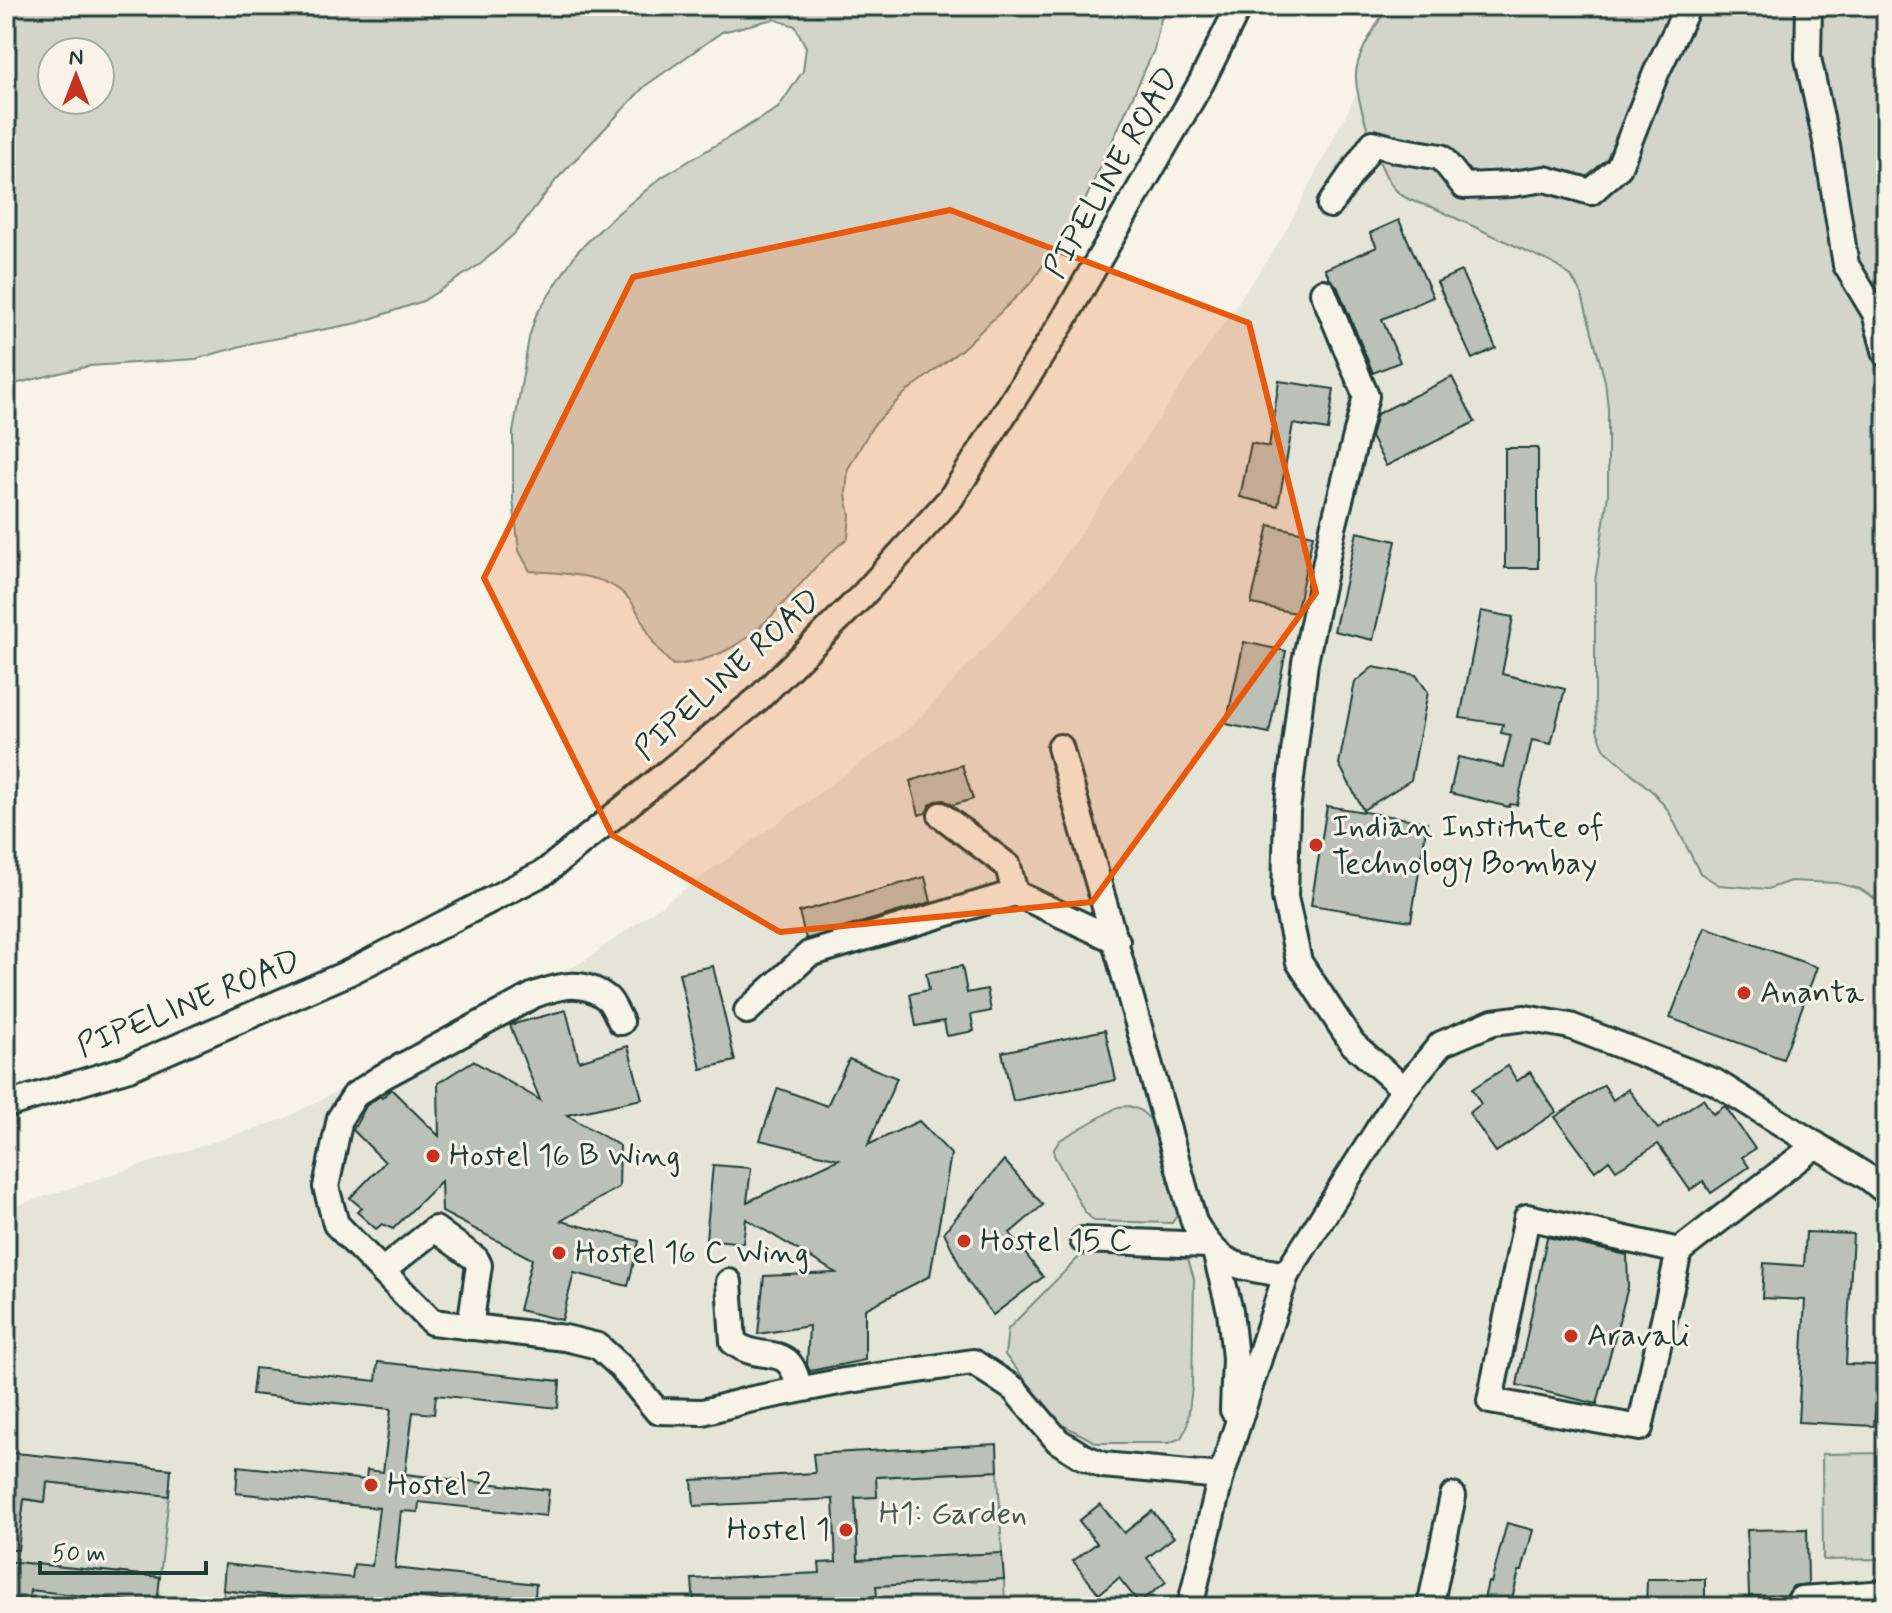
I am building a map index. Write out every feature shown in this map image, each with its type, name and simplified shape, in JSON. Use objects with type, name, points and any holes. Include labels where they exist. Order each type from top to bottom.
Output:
[{"type":"lane","name":"PIPELINE ROAD","points":[[6,1105],[129,1068],[348,973],[545,872],[758,699],[862,596],[951,498],[1063,321],[1201,83],[1239,6]]},
{"type":"lane","points":[[1330,205],[1373,143],[1441,157],[1464,186],[1545,179],[1591,192],[1619,167],[1656,73],[1688,6]]},
{"type":"lane","points":[[1809,6],[1808,58],[1827,146],[1846,265],[1875,313],[1886,354]]},
{"type":"lane","points":[[1323,292],[1366,396],[1333,528],[1305,662],[1287,811],[1285,897],[1299,962],[1353,1044],[1404,1089]]},
{"type":"lane","points":[[1060,747],[1194,1222],[1211,1248],[1230,1311],[1235,1358],[1232,1438]]},
{"type":"lane","points":[[941,815],[1008,866],[1015,893]]},
{"type":"lane","points":[[747,1011],[809,954],[1015,893],[1117,941]]},
{"type":"lane","points":[[621,1022],[609,1000],[578,984],[556,987],[534,995],[382,1077],[355,1095],[340,1118],[326,1187],[336,1224],[432,1322],[565,1338],[598,1346],[621,1367],[657,1411],[703,1412],[799,1389],[973,1362],[1014,1389],[1058,1441],[1082,1456],[1103,1465],[1221,1476]]},
{"type":"lane","points":[[1190,1607],[1221,1476],[1286,1275],[1404,1089],[1441,1044],[1493,1022],[1525,1018],[1570,1026],[1715,1082],[1869,1178],[1886,1192]]},
{"type":"lane","points":[[1679,1251],[1527,1217],[1490,1401],[1640,1428],[1679,1251],[1816,1145]]},
{"type":"lane","points":[[382,1271],[435,1229],[476,1259],[479,1265],[470,1327]]},
{"type":"lane","points":[[1083,1240],[1211,1248],[1229,1263],[1286,1275]]},
{"type":"lane","points":[[729,1282],[733,1342],[746,1352],[767,1353],[787,1359],[796,1371],[799,1389]]},
{"type":"lane","points":[[1430,1607],[1453,1496]]},
{"type":"lane","points":[[1801,1599],[1886,1593]]},
{"type":"highlighted area","points":[[950,210],[1249,323],[1316,593],[1092,902],[780,932],[612,835],[484,578],[633,277]]},
{"type":"shaded area","name":"Indian Institute of Technology Bombay","points":[[1402,6],[1886,6],[1886,1607],[6,1607],[6,1209],[284,1119],[584,961],[910,728],[1049,579],[1282,238]]},
{"type":"green space","points":[[6,6],[1173,6],[1161,19],[1154,50],[1084,203],[1032,282],[962,349],[904,394],[872,427],[848,469],[848,538],[752,634],[730,649],[704,659],[673,665],[655,645],[636,609],[616,588],[589,577],[530,571],[519,551],[513,500],[513,433],[529,338],[536,315],[577,252],[662,177],[778,108],[803,71],[806,47],[795,26],[774,19],[722,32],[645,86],[557,179],[515,233],[482,263],[423,301],[358,323],[252,343],[196,359],[89,366],[6,386]]},
{"type":"green space","points":[[1387,6],[1886,6],[1886,906],[1860,889],[1837,883],[1790,881],[1768,889],[1719,885],[1700,873],[1668,810],[1655,794],[1605,750],[1597,730],[1595,704],[1595,582],[1608,495],[1608,409],[1605,381],[1582,295],[1571,276],[1552,263],[1407,198],[1394,188],[1375,150],[1356,83],[1364,47]]},
{"type":"green space","points":[[1129,1106],[1150,1119],[1176,1202],[1178,1214],[1172,1223],[1094,1221],[1084,1211],[1054,1155],[1060,1140],[1118,1107]]},
{"type":"green space","points":[[1107,1254],[1188,1259],[1194,1279],[1192,1387],[1187,1427],[1181,1438],[1169,1443],[1097,1443],[1061,1424],[1005,1355],[1008,1329],[1080,1256]]},
{"type":"green space","points":[[1886,1453],[1886,1559],[1823,1560],[1822,1454]]},
{"type":"green space","name":"H1: Garden","points":[[998,1471],[1002,1553],[858,1560],[855,1498],[876,1477]]},
{"type":"green space","points":[[47,1482],[169,1496],[160,1577],[16,1562],[24,1499],[45,1502]]},
{"type":"green space","points":[[1004,1579],[1005,1607],[861,1607],[860,1585]]},
{"type":"green space","points":[[30,1590],[157,1604],[157,1607],[11,1607],[12,1598],[29,1600]]},
{"type":"green space","points":[[223,1590],[368,1606],[368,1607],[225,1607]]},
{"type":"building","points":[[1399,220],[1433,297],[1382,319],[1400,362],[1373,373],[1337,286],[1325,269],[1377,247],[1370,233]]},
{"type":"building","points":[[1461,271],[1496,348],[1472,359],[1437,282]]},
{"type":"building","points":[[1452,377],[1475,422],[1386,466],[1371,437],[1377,414]]},
{"type":"building","points":[[1279,381],[1334,389],[1328,430],[1293,424],[1278,506],[1240,497],[1251,443],[1269,447]]},
{"type":"building","points":[[1505,448],[1538,448],[1538,568],[1505,568]]},
{"type":"building","points":[[1269,525],[1313,535],[1296,613],[1251,604]]},
{"type":"building","points":[[1357,532],[1396,541],[1373,640],[1334,631]]},
{"type":"building","points":[[1481,611],[1513,617],[1502,674],[1565,689],[1551,744],[1532,740],[1517,805],[1510,804],[1509,807],[1450,793],[1458,757],[1503,767],[1511,735],[1501,733],[1503,724],[1460,718]]},
{"type":"building","points":[[1244,642],[1286,651],[1269,733],[1226,724]]},
{"type":"building","points":[[1373,667],[1416,675],[1428,692],[1411,780],[1363,810],[1339,764],[1355,682]]},
{"type":"building","points":[[962,765],[973,799],[953,805],[944,800],[936,801],[926,813],[919,815],[910,781]]},
{"type":"building","points":[[1327,806],[1427,822],[1411,921],[1311,905]]},
{"type":"building","points":[[925,877],[931,902],[806,939],[799,912]]},
{"type":"building","name":"Ananta","points":[[1705,927],[1817,967],[1783,1059],[1670,1018]]},
{"type":"building","points":[[713,966],[735,1061],[701,1069],[679,973]]},
{"type":"building","points":[[962,966],[967,993],[987,989],[991,1011],[971,1015],[974,1031],[947,1036],[944,1021],[916,1026],[910,994],[929,990],[926,973]]},
{"type":"building","points":[[566,1010],[579,1061],[628,1046],[642,1099],[567,1115],[620,1146],[619,1187],[561,1221],[639,1241],[628,1286],[574,1273],[562,1320],[519,1310],[532,1259],[442,1212],[441,1181],[393,1229],[382,1224],[376,1229],[357,1212],[362,1208],[350,1198],[385,1162],[353,1130],[366,1106],[391,1089],[439,1136],[438,1083],[473,1061],[540,1100],[510,1025]]},
{"type":"building","points":[[1105,1030],[1116,1080],[1013,1101],[1002,1052]]},
{"type":"building","points":[[849,1059],[897,1078],[868,1145],[919,1121],[951,1154],[930,1276],[865,1309],[865,1360],[810,1371],[807,1365],[809,1326],[758,1334],[764,1276],[836,1273],[746,1219],[743,1243],[706,1239],[713,1165],[751,1168],[747,1202],[839,1159],[760,1140],[778,1088],[827,1106]]},
{"type":"building","points":[[1508,1066],[1517,1081],[1530,1072],[1556,1112],[1496,1152],[1469,1113],[1481,1104],[1472,1089]]},
{"type":"building","points":[[1604,1085],[1613,1100],[1628,1089],[1658,1129],[1703,1099],[1713,1114],[1725,1106],[1755,1149],[1742,1157],[1749,1167],[1711,1193],[1703,1181],[1690,1190],[1658,1144],[1616,1170],[1609,1160],[1595,1171],[1555,1117]]},
{"type":"building","name":"Hostel 15 C","points":[[1004,1160],[1043,1205],[1010,1233],[1043,1277],[993,1315],[968,1282],[944,1232]]},
{"type":"building","points":[[1806,1232],[1853,1234],[1846,1364],[1878,1365],[1874,1426],[1798,1422],[1805,1300],[1762,1298],[1764,1263],[1804,1266]]},
{"type":"building","name":"Aravali","points":[[1547,1237],[1627,1255],[1628,1287],[1597,1404],[1517,1385]]},
{"type":"building","name":"Hostel 2","points":[[378,1362],[560,1381],[558,1408],[436,1395],[434,1414],[413,1412],[405,1474],[549,1490],[546,1516],[419,1502],[418,1512],[401,1511],[395,1568],[536,1584],[534,1607],[505,1607],[406,1596],[405,1607],[368,1607],[223,1590],[225,1564],[352,1578],[354,1564],[372,1566],[379,1508],[236,1493],[238,1466],[366,1480],[367,1470],[383,1472],[391,1409],[252,1394],[255,1368],[376,1381]]},
{"type":"building","name":"Hostel 1","points":[[997,1444],[998,1471],[876,1477],[877,1497],[855,1498],[858,1560],[1002,1553],[1004,1579],[876,1586],[877,1596],[860,1598],[860,1607],[838,1607],[838,1599],[694,1606],[692,1579],[820,1573],[819,1563],[836,1562],[833,1499],[694,1506],[692,1480],[815,1473],[813,1454]]},
{"type":"building","points":[[6,1452],[171,1469],[169,1496],[47,1482],[45,1502],[24,1499],[18,1550],[6,1550]]},
{"type":"building","points":[[1100,1504],[1124,1533],[1152,1511],[1174,1537],[1147,1558],[1166,1582],[1139,1603],[1119,1578],[1099,1594],[1073,1561],[1097,1543],[1079,1521]]},
{"type":"building","points":[[1507,1523],[1533,1530],[1522,1571],[1519,1571],[1510,1607],[1482,1607],[1488,1582],[1491,1583]]},
{"type":"building","points":[[1807,1529],[1808,1584],[1793,1586],[1787,1595],[1749,1596],[1747,1530]]},
{"type":"building","points":[[6,1561],[160,1577],[157,1604],[30,1590],[29,1600],[6,1598]]},
{"type":"building","points":[[1647,1579],[1705,1579],[1705,1605],[1646,1607]]},
{"type":"place","name":"Indian Institute of Technology Bombay","points":[[1316,845]]},
{"type":"place","name":"Ananta","points":[[1744,993]]},
{"type":"place","name":"Hostel 16 B Wing","points":[[433,1156]]},
{"type":"place","name":"Hostel 15 C","points":[[964,1241]]},
{"type":"place","name":"Hostel 16 C Wing","points":[[559,1253]]},
{"type":"place","name":"Aravali","points":[[1571,1336]]},
{"type":"place","name":"Hostel 2","points":[[371,1485]]},
{"type":"place","name":"Hostel 1","points":[[846,1530]]}]
